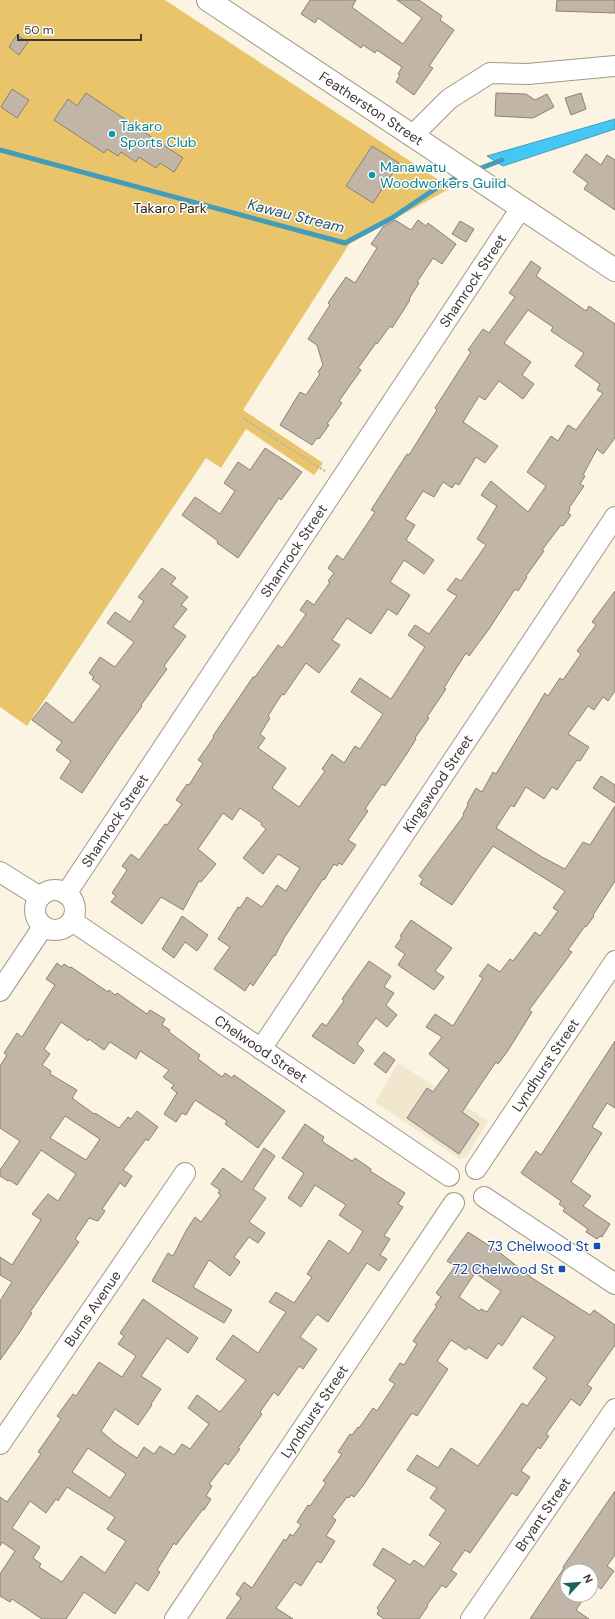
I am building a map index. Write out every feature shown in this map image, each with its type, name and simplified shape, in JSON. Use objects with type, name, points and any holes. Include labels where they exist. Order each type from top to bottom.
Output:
[{"type":"main road","name":"Featherston Street","points":[[208,0],[615,270]]},
{"type":"street","points":[[412,136],[449,99],[490,73],[528,74],[615,66]]},
{"type":"street","name":"Shamrock Street","points":[[66,894],[521,208]]},
{"type":"street","name":"Kingswood Street","points":[[261,1049],[615,517]]},
{"type":"street","points":[[0,872],[40,897]]},
{"type":"street","points":[[55,890],[70,897],[75,905],[75,914],[72,922],[64,929],[53,930],[43,927],[35,912],[36,904],[40,897],[47,892],[55,890]]},
{"type":"street","name":"Chelwood Street","points":[[72,922],[450,1176]]},
{"type":"street","points":[[0,991],[43,927]]},
{"type":"street","name":"Lyndhurst Street","points":[[476,1169],[615,961]]},
{"type":"street","points":[[466,1166],[476,1169],[484,1176],[487,1187],[484,1198],[476,1205],[465,1207],[454,1203],[448,1195],[446,1185],[450,1176],[457,1169],[466,1166]]},
{"type":"street","name":"Burns Avenue","points":[[0,1444],[185,1173]]},
{"type":"street","points":[[484,1198],[615,1284]]},
{"type":"street","name":"Lyndhurst Street","points":[[174,1619],[454,1203]]},
{"type":"street","name":"Bryant Street","points":[[471,1619],[615,1409]]},
{"type":"path","points":[[243,418],[340,481]]},
{"type":"shaded area","points":[[398,1063],[488,1121],[467,1156],[460,1159],[375,1102]]},
{"type":"green space","name":"Takaro Park","points":[[0,0],[165,0],[451,188],[350,243],[243,410],[323,463],[314,475],[246,429],[221,468],[206,458],[27,726],[0,707]]},
{"type":"water","points":[[615,119],[615,129],[503,166],[487,156]]},
{"type":"building","points":[[310,0],[356,0],[352,7],[353,8],[403,44],[422,18],[397,0],[419,0],[442,16],[440,20],[454,30],[429,66],[433,68],[414,95],[396,82],[402,67],[377,50],[375,53],[363,45],[361,48],[318,18],[315,23],[301,14]]},
{"type":"building","points":[[557,0],[615,0],[615,13],[556,11]]},
{"type":"building","points":[[17,35],[28,42],[19,55],[9,47]]},
{"type":"building","points":[[12,89],[29,100],[17,118],[1,107]]},
{"type":"building","name":"Takaro Sports Club","points":[[86,93],[183,158],[174,172],[160,163],[156,168],[139,157],[136,162],[121,152],[118,156],[107,149],[104,153],[54,120],[68,99],[77,106]]},
{"type":"building","points":[[496,93],[526,94],[535,100],[547,94],[554,107],[533,118],[495,116]]},
{"type":"building","points":[[581,93],[586,109],[571,115],[565,98]]},
{"type":"building","name":"Manawatu Woodworkers Guild","points":[[372,146],[399,163],[373,203],[346,186]]},
{"type":"building","points":[[586,154],[601,165],[607,155],[615,160],[615,210],[584,189],[588,183],[573,172]]},
{"type":"building","points":[[395,220],[411,230],[418,220],[426,226],[428,223],[456,244],[442,264],[433,258],[417,282],[419,283],[409,299],[410,300],[392,328],[390,326],[358,368],[361,370],[339,401],[342,403],[327,424],[329,425],[319,439],[317,438],[312,445],[280,425],[300,392],[306,395],[320,374],[318,372],[323,365],[317,345],[308,339],[330,305],[328,303],[346,277],[355,283],[377,248],[371,244],[383,227]]},
{"type":"building","points":[[460,221],[474,229],[466,242],[452,234]]},
{"type":"building","points":[[531,261],[541,268],[536,276],[586,311],[589,306],[615,324],[615,438],[603,454],[597,449],[583,475],[585,476],[580,484],[584,486],[569,508],[568,513],[571,515],[563,526],[561,525],[542,550],[544,551],[526,576],[527,577],[518,591],[515,589],[489,629],[469,656],[466,653],[444,688],[446,689],[427,717],[429,718],[415,738],[416,739],[406,755],[385,786],[382,784],[365,809],[368,811],[348,840],[356,845],[342,865],[339,863],[337,866],[334,864],[284,938],[275,956],[274,955],[253,986],[250,983],[245,991],[214,969],[230,947],[218,939],[238,907],[240,908],[247,897],[262,907],[277,885],[286,891],[300,868],[278,854],[263,874],[243,858],[266,829],[261,825],[262,823],[240,808],[232,820],[223,813],[198,849],[216,864],[201,882],[199,881],[183,910],[161,897],[142,924],[111,902],[116,896],[112,893],[127,870],[122,866],[131,854],[139,860],[165,824],[167,825],[182,804],[176,800],[187,784],[189,785],[203,763],[198,760],[214,737],[213,736],[253,677],[255,677],[278,645],[282,648],[306,614],[300,610],[307,600],[314,605],[330,582],[328,581],[334,573],[328,568],[337,555],[343,560],[375,512],[371,510],[407,454],[409,455],[437,410],[435,408],[471,352],[468,350],[483,329],[489,333],[515,297],[509,293]],"holes":[[[528,310],[553,327],[551,331],[584,353],[575,366],[600,384],[597,390],[603,393],[576,430],[568,425],[558,441],[551,436],[527,472],[546,486],[528,512],[491,481],[481,495],[497,506],[477,539],[486,545],[461,581],[456,578],[447,590],[457,596],[429,634],[415,625],[408,635],[425,647],[391,699],[360,678],[351,692],[383,714],[360,749],[355,746],[344,763],[332,754],[322,769],[325,771],[299,807],[272,788],[286,768],[258,748],[265,738],[260,734],[270,718],[268,716],[282,694],[284,695],[306,663],[319,673],[340,645],[332,640],[347,618],[371,634],[388,609],[397,615],[410,595],[390,582],[404,560],[424,574],[434,560],[406,540],[415,525],[405,519],[423,491],[434,497],[443,482],[452,488],[455,483],[459,485],[476,457],[485,463],[498,446],[463,422],[479,396],[485,400],[499,381],[523,399],[534,384],[522,375],[531,362],[504,343]]]},
{"type":"building","points":[[265,448],[302,472],[281,500],[279,498],[238,558],[217,543],[218,541],[182,515],[195,497],[220,514],[235,491],[224,483],[238,462],[250,470]]},
{"type":"building","points":[[162,568],[176,578],[171,584],[188,597],[181,605],[187,609],[173,627],[186,636],[164,666],[167,669],[82,793],[60,778],[71,761],[56,750],[62,742],[32,720],[46,702],[73,723],[101,686],[92,679],[94,677],[89,673],[100,657],[115,667],[134,642],[107,623],[115,612],[130,622],[144,601],[138,597]]},
{"type":"building","points":[[615,591],[615,691],[608,701],[603,697],[594,710],[588,706],[568,734],[589,747],[580,761],[577,760],[557,790],[552,787],[544,799],[526,787],[514,807],[511,805],[496,828],[542,857],[565,869],[583,842],[590,845],[615,806],[615,881],[593,915],[594,916],[568,950],[572,952],[529,1010],[532,1012],[507,1052],[498,1064],[496,1062],[462,1112],[479,1124],[459,1154],[407,1118],[427,1088],[433,1092],[449,1070],[429,1054],[442,1037],[426,1027],[435,1014],[453,1026],[483,978],[479,976],[488,964],[500,972],[510,959],[513,961],[535,932],[540,936],[558,911],[553,908],[565,891],[493,846],[452,905],[420,884],[423,879],[419,876],[464,815],[463,814],[468,805],[467,804],[476,788],[482,792],[493,772],[496,774],[545,693],[548,696],[560,678],[563,680],[581,654],[577,651],[596,625],[592,622]]},
{"type":"building","points":[[601,776],[615,785],[615,803],[593,788]]},
{"type":"building","points":[[182,916],[208,935],[197,951],[185,942],[174,958],[162,949]]},
{"type":"building","points":[[411,920],[452,948],[435,971],[444,977],[434,990],[398,965],[405,954],[395,947],[402,937],[400,936]]},
{"type":"building","points":[[369,961],[391,976],[384,987],[394,993],[386,1005],[397,1015],[387,1027],[376,1018],[357,1044],[364,1050],[354,1064],[312,1036],[322,1023],[326,1026],[344,1001],[342,999]]},
{"type":"building","points":[[57,963],[62,967],[64,964],[70,968],[71,967],[108,992],[109,990],[115,995],[117,993],[147,1014],[150,1010],[165,1019],[162,1025],[200,1055],[198,1059],[222,1077],[225,1073],[232,1078],[234,1075],[285,1111],[258,1148],[225,1124],[227,1121],[195,1100],[186,1115],[182,1113],[176,1122],[164,1114],[177,1093],[171,1088],[174,1085],[163,1077],[169,1070],[140,1051],[136,1059],[110,1042],[104,1050],[61,1022],[44,1049],[50,1054],[42,1065],[51,1071],[50,1074],[77,1090],[72,1098],[94,1114],[95,1113],[119,1128],[128,1117],[131,1119],[137,1111],[158,1127],[148,1141],[146,1139],[123,1170],[132,1176],[125,1187],[120,1183],[102,1209],[105,1211],[98,1221],[89,1218],[75,1239],[79,1242],[30,1312],[32,1313],[0,1360],[0,1301],[12,1282],[0,1275],[0,1257],[12,1265],[41,1220],[32,1214],[48,1194],[58,1201],[76,1174],[41,1150],[17,1185],[0,1176],[0,1170],[20,1141],[0,1128],[0,1066],[7,1055],[4,1053],[17,1033],[22,1037],[55,985],[46,979]],"holes":[[[65,1116],[100,1139],[86,1160],[50,1138]]]},
{"type":"building","points":[[615,1041],[615,1108],[607,1103],[592,1127],[602,1133],[571,1182],[591,1196],[583,1206],[610,1224],[602,1237],[600,1236],[597,1239],[586,1232],[588,1229],[563,1211],[565,1208],[559,1204],[561,1201],[521,1173],[536,1151],[541,1155]]},
{"type":"building","points":[[384,1052],[395,1060],[386,1073],[374,1064]]},
{"type":"building","points":[[305,1124],[324,1137],[322,1141],[326,1144],[352,1161],[355,1158],[371,1169],[370,1171],[405,1193],[398,1204],[403,1207],[384,1236],[390,1239],[380,1255],[387,1259],[379,1271],[367,1263],[328,1322],[317,1314],[300,1337],[317,1349],[303,1369],[299,1366],[278,1396],[274,1392],[260,1412],[262,1414],[238,1448],[240,1449],[228,1465],[225,1463],[209,1484],[212,1486],[206,1496],[211,1499],[176,1545],[174,1543],[157,1570],[160,1572],[148,1591],[136,1583],[115,1614],[84,1592],[66,1619],[42,1619],[12,1599],[10,1602],[0,1596],[0,1574],[15,1551],[2,1542],[0,1546],[0,1497],[7,1502],[41,1454],[38,1452],[61,1419],[57,1416],[73,1394],[76,1396],[99,1362],[122,1377],[136,1356],[118,1344],[124,1336],[120,1333],[143,1299],[198,1338],[188,1353],[167,1338],[141,1376],[161,1389],[138,1425],[115,1409],[101,1431],[115,1443],[137,1458],[144,1447],[154,1454],[160,1446],[174,1455],[182,1444],[190,1449],[209,1424],[188,1408],[197,1395],[220,1412],[246,1380],[216,1359],[233,1335],[258,1353],[286,1312],[269,1302],[276,1292],[294,1303],[312,1277],[307,1274],[329,1240],[349,1254],[363,1231],[339,1215],[346,1205],[315,1185],[301,1207],[288,1198],[304,1173],[282,1158]],"holes":[[[88,1448],[126,1474],[110,1498],[72,1472]],[[67,1487],[115,1517],[107,1529],[126,1541],[105,1573],[81,1556],[62,1582],[39,1567],[41,1564],[33,1558],[40,1547],[12,1528],[30,1501],[46,1513],[56,1499],[58,1501]]]},
{"type":"building","points":[[264,1148],[275,1156],[253,1189],[266,1198],[249,1222],[265,1233],[258,1243],[249,1237],[234,1257],[240,1262],[230,1276],[209,1260],[193,1287],[232,1310],[224,1323],[152,1281],[168,1253],[173,1256],[195,1217],[201,1222],[221,1195],[218,1193],[220,1190],[211,1184],[223,1168],[242,1182]]},
{"type":"building","points":[[468,1232],[499,1252],[532,1278],[590,1315],[594,1310],[615,1325],[615,1345],[587,1385],[592,1388],[580,1406],[571,1399],[546,1434],[549,1436],[540,1449],[538,1447],[521,1471],[530,1477],[517,1496],[512,1493],[470,1553],[465,1550],[451,1570],[457,1574],[446,1588],[442,1585],[427,1605],[428,1606],[419,1619],[384,1619],[377,1614],[379,1610],[377,1608],[396,1580],[373,1565],[383,1548],[410,1565],[414,1560],[424,1567],[441,1543],[429,1535],[446,1510],[430,1498],[437,1488],[407,1470],[417,1455],[438,1468],[451,1448],[478,1466],[522,1403],[527,1406],[547,1378],[533,1368],[555,1337],[522,1316],[502,1346],[498,1343],[487,1359],[468,1347],[466,1350],[451,1340],[437,1361],[448,1369],[417,1416],[412,1413],[362,1487],[354,1497],[351,1495],[349,1498],[347,1497],[332,1517],[336,1520],[326,1536],[335,1541],[321,1563],[317,1561],[301,1586],[295,1582],[276,1608],[293,1619],[226,1619],[241,1598],[236,1594],[244,1582],[252,1588],[284,1539],[286,1541],[290,1534],[293,1536],[301,1525],[297,1522],[308,1505],[310,1506],[326,1483],[323,1481],[342,1454],[338,1452],[350,1434],[352,1435],[358,1427],[359,1428],[373,1408],[377,1411],[395,1384],[389,1380],[400,1363],[404,1365],[417,1344],[413,1341],[437,1306],[435,1305],[441,1297],[436,1293],[455,1266],[447,1261]],"holes":[[[475,1273],[501,1291],[487,1312],[481,1309],[479,1311],[459,1297]]]},
{"type":"building","points":[[615,1491],[615,1555],[607,1566],[614,1571],[601,1589],[599,1587],[599,1563],[566,1563]]},
{"type":"building","points":[[559,1576],[559,1603],[581,1603],[576,1610],[589,1619],[530,1619]]},
{"type":"waterway","name":"Kawau Stream","points":[[0,150],[345,243],[392,218],[441,185],[463,175]]},
{"type":"waterway","name":"Kawau Stream","points":[[476,170],[502,160]]},
{"type":"place","name":"Takaro Sports Club","points":[[112,134]]},
{"type":"place","name":"Manawatu Woodworkers Guild","points":[[372,175]]},
{"type":"place","name":"73 Chelwood St","points":[[597,1246]]},
{"type":"place","name":"72 Chelwood St","points":[[562,1269]]}]
